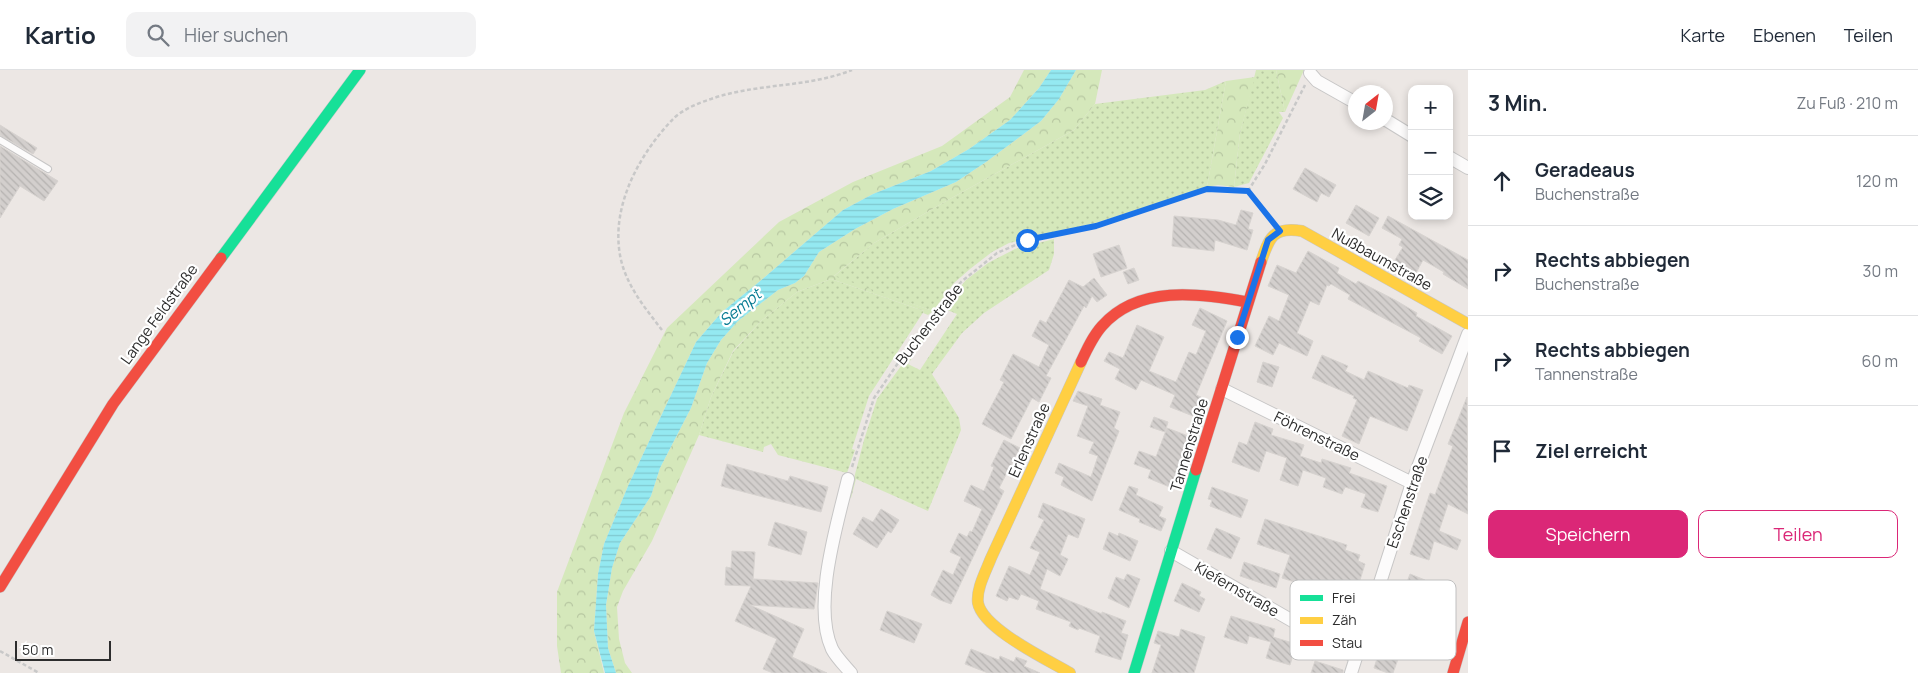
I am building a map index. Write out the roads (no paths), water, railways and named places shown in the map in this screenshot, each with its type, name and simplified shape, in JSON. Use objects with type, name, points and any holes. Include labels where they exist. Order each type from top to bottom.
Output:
[{"type":"street","name":"Lange Feldstraße","points":[[0,587],[113,404],[360,70]]},
{"type":"street","points":[[1310,73],[1317,81],[1348,98]]},
{"type":"street","points":[[1393,124],[1408,134]]},
{"type":"street","points":[[1453,159],[1468,168]]},
{"type":"street","name":"Tannenstraße","points":[[1134,673],[1268,240],[1280,231]]},
{"type":"street","name":"Nußbaumstraße","points":[[1280,231],[1302,231],[1468,324]]},
{"type":"street","name":"Erlenstraße","points":[[1070,673],[1002,633],[981,613],[977,602],[987,568],[1066,394],[1096,334],[1111,318],[1132,304],[1146,298],[1163,296],[1222,297],[1248,302]]},
{"type":"street","name":"Eschenstraße","points":[[1380,580],[1412,483],[1468,334]]},
{"type":"street","name":"Föhrenstraße","points":[[1222,389],[1412,483]]},
{"type":"street","points":[[848,480],[827,576],[826,627],[832,650],[851,673]]},
{"type":"street","name":"Kiefernstraße","points":[[1171,550],[1290,619]]},
{"type":"street","points":[[1453,673],[1468,622]]},
{"type":"street","name":"Eschenstraße","points":[[1351,673],[1354,660]]},
{"type":"lane","points":[[0,140],[48,169]]},
{"type":"water","name":"Sempt","points":[[1051,70],[1076,70],[1059,99],[1041,121],[956,182],[893,209],[855,229],[819,252],[804,276],[795,283],[778,290],[738,321],[721,340],[707,363],[691,408],[660,468],[651,496],[620,543],[612,568],[606,605],[608,648],[616,673],[605,673],[594,631],[598,574],[604,544],[628,486],[696,342],[722,312],[843,210],[873,194],[931,171],[969,149],[1010,120],[1039,88]]}]
